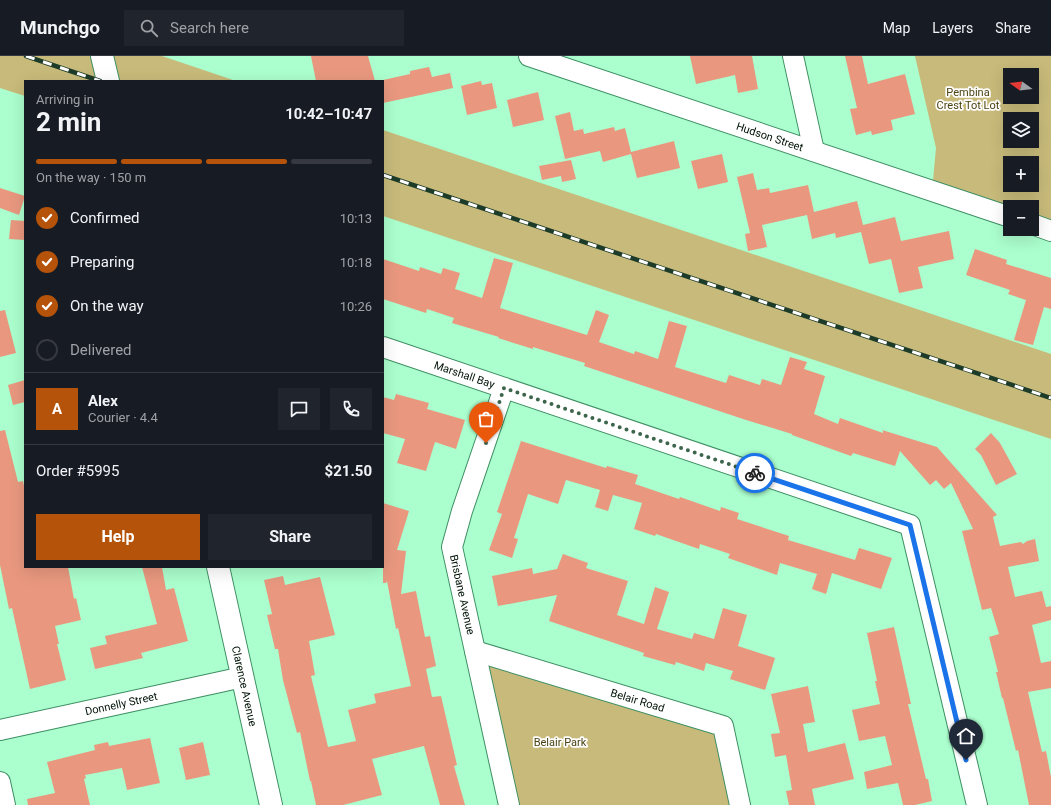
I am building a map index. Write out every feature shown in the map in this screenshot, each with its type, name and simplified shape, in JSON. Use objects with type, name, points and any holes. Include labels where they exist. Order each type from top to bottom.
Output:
[{"type":"street","points":[[102,56],[108,80]]},
{"type":"street","name":"Hudson Street","points":[[529,56],[562,62],[814,151],[1003,215]]},
{"type":"street","points":[[793,56],[814,151]]},
{"type":"street","points":[[1039,227],[1051,231]]},
{"type":"street","name":"Marshall Bay","points":[[384,347],[910,525],[977,805]]},
{"type":"street","name":"Brisbane Avenue","points":[[504,388],[452,546],[509,805]]},
{"type":"street","name":"Clarence Avenue","points":[[218,568],[271,805]]},
{"type":"street","name":"Belair Road","points":[[475,651],[723,726],[740,805]]},
{"type":"street","name":"Donnelly Street","points":[[0,730],[243,677]]},
{"type":"street","points":[[0,782],[5,805]]},
{"type":"green space","points":[[0,56],[162,56],[233,80],[24,80],[24,96],[0,88]]},
{"type":"green space","name":"Pembina Crest Tot Lot","points":[[915,56],[1051,56],[1051,231],[1039,227],[1039,200],[1003,200],[1003,206],[932,191],[936,148]]},
{"type":"green space","points":[[384,130],[1051,354],[1051,439],[384,216]]},
{"type":"green space","name":"Belair Park","points":[[475,651],[723,726],[740,805],[509,805]]},
{"type":"building","points":[[311,56],[368,56],[375,80],[316,80]]},
{"type":"building","points":[[690,56],[752,56],[758,89],[738,93],[735,75],[696,84]]},
{"type":"building","points":[[845,56],[862,56],[868,84],[905,74],[915,114],[891,120],[893,130],[872,135],[871,131],[856,135],[850,109],[857,108]]},
{"type":"building","points":[[429,67],[432,77],[450,73],[453,88],[384,103],[383,80],[410,74],[410,71]]},
{"type":"building","points":[[481,81],[482,85],[492,83],[497,108],[467,115],[461,86]]},
{"type":"building","points":[[538,92],[544,120],[513,127],[507,100]]},
{"type":"building","points":[[570,112],[574,131],[583,129],[584,134],[614,127],[615,131],[625,128],[631,152],[674,141],[680,168],[637,178],[631,154],[603,162],[600,151],[565,159],[555,116]]},
{"type":"building","points":[[722,154],[728,182],[698,189],[691,161]]},
{"type":"building","points":[[571,160],[576,179],[562,182],[561,176],[542,180],[539,166]]},
{"type":"building","points":[[753,173],[757,190],[769,188],[770,193],[808,185],[814,212],[857,201],[863,225],[895,217],[901,241],[949,231],[954,259],[918,267],[923,288],[899,293],[891,259],[869,264],[861,232],[836,238],[835,233],[812,239],[807,215],[762,225],[767,247],[748,251],[745,234],[750,233],[737,177]]},
{"type":"building","points":[[0,188],[24,196],[19,215],[0,208]]},
{"type":"building","points":[[11,220],[24,221],[24,240],[9,239]]},
{"type":"building","points":[[975,249],[1007,260],[1006,264],[1051,278],[1051,309],[1044,307],[1033,345],[1014,340],[1026,300],[1008,294],[1010,290],[966,275]]},
{"type":"building","points":[[494,258],[513,263],[500,308],[587,335],[596,310],[609,315],[599,342],[634,354],[635,351],[658,359],[669,321],[687,326],[675,367],[726,383],[729,375],[760,385],[762,379],[781,385],[790,357],[807,362],[804,369],[825,376],[814,414],[838,424],[840,418],[883,433],[882,430],[937,447],[997,515],[993,517],[1000,546],[1021,542],[1023,544],[1027,541],[1035,539],[1039,561],[1008,567],[1015,597],[1042,591],[1046,607],[1051,606],[1051,620],[1032,625],[1041,663],[1051,661],[1051,688],[1028,692],[1042,752],[1046,751],[1051,777],[1051,805],[1029,805],[1018,750],[1016,751],[1002,698],[996,672],[998,672],[989,637],[999,634],[991,608],[982,610],[962,531],[973,529],[951,483],[944,489],[936,480],[930,485],[900,451],[895,466],[853,453],[851,456],[792,434],[584,366],[585,363],[533,347],[533,349],[452,323],[454,318],[427,309],[426,313],[384,299],[384,259],[419,271],[420,267],[441,274],[443,268],[460,273],[455,289],[482,298]]},
{"type":"building","points":[[5,310],[16,353],[0,357],[0,311]]},
{"type":"building","points":[[24,380],[24,402],[13,405],[8,385]]},
{"type":"building","points":[[396,394],[429,403],[427,409],[465,420],[456,449],[435,442],[426,471],[397,463],[405,439],[384,433],[384,397],[394,400]]},
{"type":"building","points":[[5,430],[18,482],[23,481],[24,486],[24,568],[68,568],[74,599],[76,598],[81,620],[55,626],[59,644],[57,644],[66,680],[30,689],[12,608],[9,609],[0,565],[0,431]]},
{"type":"building","points":[[991,433],[1000,443],[1017,474],[996,485],[981,455],[975,449]]},
{"type":"building","points":[[521,441],[606,468],[607,466],[638,475],[635,484],[679,499],[680,497],[720,511],[721,507],[739,513],[737,519],[789,536],[788,540],[855,560],[859,548],[892,558],[881,589],[832,573],[826,594],[812,589],[817,574],[780,563],[777,575],[728,558],[730,554],[700,544],[699,549],[656,534],[655,536],[634,529],[642,503],[613,495],[608,511],[595,507],[600,490],[566,480],[558,504],[528,494],[514,538],[518,539],[512,558],[489,550],[502,514],[497,512]]},
{"type":"building","points":[[384,503],[409,511],[397,550],[406,551],[401,594],[416,591],[425,637],[430,636],[436,666],[426,669],[432,697],[441,696],[457,765],[454,766],[465,805],[440,805],[424,746],[372,759],[382,795],[343,805],[316,805],[300,732],[297,733],[283,680],[278,649],[275,649],[267,615],[272,614],[264,580],[283,576],[285,585],[320,577],[335,635],[309,641],[315,675],[311,676],[328,747],[356,741],[348,710],[376,703],[374,694],[411,686],[398,628],[396,629],[387,581],[386,583],[383,583]]},
{"type":"building","points":[[563,554],[588,563],[586,568],[628,581],[617,615],[644,624],[655,587],[669,592],[657,629],[692,639],[694,633],[714,639],[723,608],[747,615],[738,646],[775,658],[765,690],[730,679],[733,671],[706,663],[704,671],[676,662],[675,665],[643,656],[644,653],[549,621],[557,595],[498,606],[492,576],[532,568],[533,574],[557,569]]},
{"type":"building","points":[[142,568],[162,568],[166,590],[174,588],[188,641],[141,653],[143,658],[95,669],[90,648],[107,644],[105,636],[157,624]]},
{"type":"building","points":[[894,627],[911,704],[908,704],[926,779],[928,779],[932,801],[915,805],[903,805],[898,783],[867,789],[864,772],[892,765],[885,736],[859,741],[852,710],[880,704],[867,633]]},
{"type":"building","points":[[808,686],[815,722],[803,724],[808,752],[845,743],[854,779],[812,789],[815,805],[789,805],[786,791],[792,790],[786,755],[775,757],[771,734],[780,733],[771,694]]},
{"type":"building","points":[[150,738],[160,783],[127,790],[122,768],[85,775],[86,778],[84,779],[90,805],[28,805],[27,799],[55,793],[47,762],[95,750],[94,745],[108,742],[109,746]]},
{"type":"building","points":[[203,742],[210,775],[186,780],[179,748]]},
{"type":"railway","points":[[26,56],[97,80]]},
{"type":"railway","points":[[384,175],[1051,398]]},
{"type":"way so far","points":[[486,443],[504,388],[755,473]]},
{"type":"route","points":[[755,473],[910,525],[966,760]]}]
